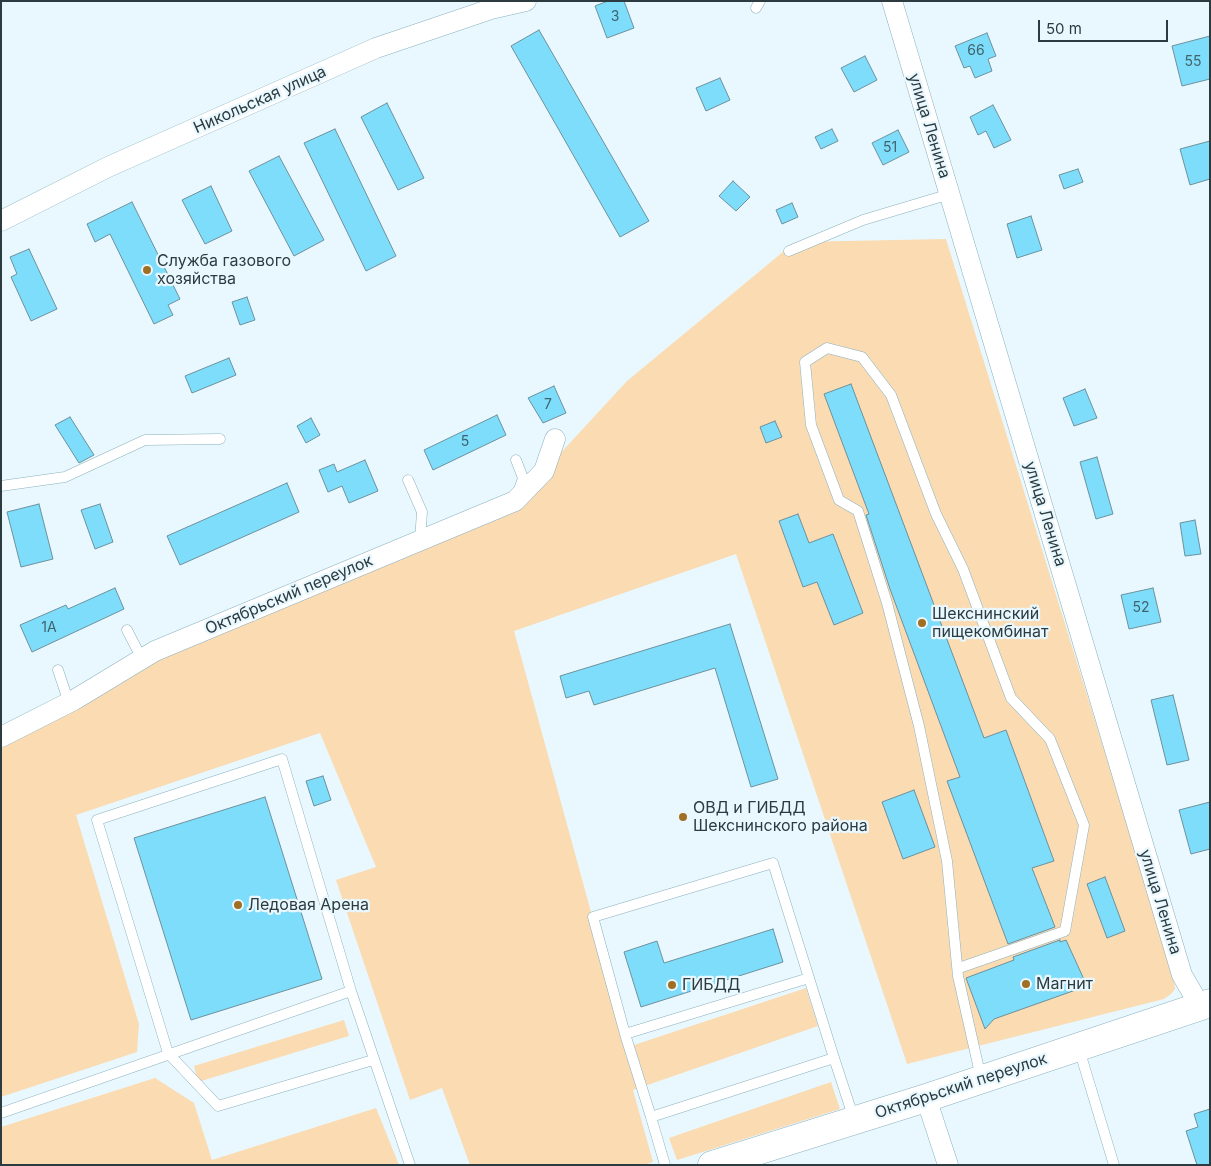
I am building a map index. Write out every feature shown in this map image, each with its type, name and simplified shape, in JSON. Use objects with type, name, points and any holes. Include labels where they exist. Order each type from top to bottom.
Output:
[{"type":"street","name":"Никольская улица","points":[[1,221],[108,167],[464,9],[526,1]]},
{"type":"street","name":"улица Ленина","points":[[892,1],[1182,975],[1207,1010]]},
{"type":"street","name":"Октябрьский переулок","points":[[1,736],[69,703],[155,651],[515,501],[544,471],[554,438]]},
{"type":"street","name":"Октябрьский переулок","points":[[712,1165],[1078,1048],[1207,1010]]},
{"type":"street","points":[[926,1098],[948,1165]]},
{"type":"lane","points":[[789,251],[863,220],[950,194]]},
{"type":"lane","points":[[958,968],[1065,931],[1084,825],[1050,739],[1011,698],[963,569],[936,514],[891,395],[862,357],[827,348],[805,362],[811,425],[839,500],[858,511],[887,603],[918,726],[947,861],[958,976],[982,1079]]},
{"type":"lane","points":[[1,486],[65,477],[145,440],[220,439]]},
{"type":"lane","points":[[515,501],[523,478],[516,460]]},
{"type":"lane","points":[[408,480],[422,512],[420,540]]},
{"type":"lane","points":[[127,630],[142,659]]},
{"type":"lane","points":[[58,670],[69,703]]},
{"type":"lane","points":[[374,1060],[218,1106],[168,1053],[97,820],[282,759],[351,991],[410,1165]]},
{"type":"lane","points":[[665,1165],[592,917],[773,863],[854,1120]]},
{"type":"lane","points":[[626,1034],[809,978]]},
{"type":"lane","points":[[1,1113],[168,1053],[351,991]]},
{"type":"lane","points":[[1078,1048],[1114,1165]]},
{"type":"lane","points":[[651,1117],[834,1058]]},
{"type":"shaded area","points":[[946,239],[1173,973],[1175,989],[1171,994],[1164,999],[907,1064],[736,554],[514,631],[628,1047],[806,988],[818,1026],[633,1090],[653,1162],[643,1165],[470,1165],[442,1088],[410,1100],[336,880],[376,867],[320,733],[76,815],[139,1024],[137,1052],[1,1097],[1,745],[182,648],[428,541],[544,471],[627,381],[795,242]]},
{"type":"shaded area","points":[[344,1020],[349,1036],[198,1082],[194,1066]]},
{"type":"shaded area","points":[[155,1078],[194,1103],[212,1160],[376,1108],[399,1165],[1,1165],[1,1127]]},
{"type":"shaded area","points":[[831,1082],[840,1109],[677,1160],[669,1138]]},
{"type":"building","points":[[608,1],[624,1],[634,28],[607,38],[595,6]]},
{"type":"building","points":[[539,30],[649,221],[620,237],[511,46]]},
{"type":"building","points":[[987,33],[996,56],[988,59],[992,71],[975,78],[970,66],[964,68],[955,46]]},
{"type":"building","points":[[1210,36],[1210,79],[1182,86],[1172,46]]},
{"type":"building","points":[[865,56],[877,80],[854,92],[841,68]]},
{"type":"building","points":[[720,78],[730,100],[706,111],[696,88]]},
{"type":"building","points":[[387,103],[424,178],[398,190],[361,117]]},
{"type":"building","points":[[993,105],[1011,140],[994,148],[986,131],[978,135],[970,117]]},
{"type":"building","points":[[335,129],[396,256],[366,271],[304,143]]},
{"type":"building","points":[[832,129],[838,141],[821,149],[815,137]]},
{"type":"building","points":[[898,130],[909,152],[883,165],[872,143]]},
{"type":"building","points":[[1210,141],[1210,179],[1190,185],[1180,149]]},
{"type":"building","points":[[279,156],[324,240],[294,256],[249,171]]},
{"type":"building","points":[[1078,169],[1083,182],[1064,189],[1059,175]]},
{"type":"building","points":[[733,181],[750,197],[736,211],[719,196]]},
{"type":"building","points":[[211,186],[232,231],[205,244],[182,200]]},
{"type":"building","name":"Служба газового хозяйства","points":[[132,202],[180,299],[168,305],[173,315],[154,324],[110,234],[95,242],[87,224]]},
{"type":"building","points":[[792,203],[798,217],[782,224],[776,210]]},
{"type":"building","points":[[1031,216],[1042,250],[1017,258],[1007,224]]},
{"type":"building","points":[[29,249],[57,309],[31,321],[11,277],[17,274],[10,257]]},
{"type":"building","points":[[247,297],[255,320],[240,325],[232,302]]},
{"type":"building","points":[[229,358],[236,375],[192,393],[185,376]]},
{"type":"building","name":"Шекснинский пищекомбинат","points":[[851,384],[984,738],[1006,730],[1054,861],[1032,868],[1055,927],[1008,944],[947,781],[960,777],[890,589],[866,515],[869,514],[824,394]]},
{"type":"building","points":[[554,386],[566,413],[543,423],[528,398]]},
{"type":"building","points":[[1085,389],[1097,418],[1074,426],[1063,398]]},
{"type":"building","points":[[497,415],[506,435],[433,470],[424,450]]},
{"type":"building","points":[[70,417],[94,455],[79,463],[55,425]]},
{"type":"building","points":[[311,418],[320,435],[306,443],[297,426]]},
{"type":"building","points":[[775,421],[782,437],[766,443],[760,427]]},
{"type":"building","points":[[1097,457],[1113,514],[1096,519],[1080,462]]},
{"type":"building","points":[[365,460],[378,491],[349,503],[342,486],[328,492],[319,470],[334,464],[337,472]]},
{"type":"building","points":[[287,483],[299,512],[180,565],[167,536]]},
{"type":"building","points":[[39,504],[53,559],[21,567],[7,512]]},
{"type":"building","points":[[100,504],[113,542],[95,549],[81,510]]},
{"type":"building","points":[[798,514],[809,543],[833,534],[863,613],[834,625],[817,582],[803,587],[779,521]]},
{"type":"building","points":[[1195,520],[1201,554],[1185,556],[1180,523]]},
{"type":"building","points":[[115,588],[124,609],[32,652],[20,625],[66,605],[68,609]]},
{"type":"building","points":[[1153,588],[1161,622],[1129,629],[1121,595]]},
{"type":"building","points":[[730,624],[778,779],[751,787],[715,668],[594,705],[589,691],[566,698],[560,676]]},
{"type":"building","points":[[1173,695],[1189,760],[1167,765],[1151,700]]},
{"type":"building","points":[[323,776],[331,800],[314,806],[306,781]]},
{"type":"building","points":[[914,790],[935,847],[903,859],[882,802]]},
{"type":"building","name":"Ледовая Арена","points":[[265,797],[322,979],[191,1020],[134,838]]},
{"type":"building","points":[[1210,802],[1210,849],[1191,854],[1179,810]]},
{"type":"building","points":[[1105,877],[1125,931],[1107,938],[1087,884]]},
{"type":"building","name":"ГИБДД","points":[[773,929],[783,962],[641,1007],[624,952],[657,941],[664,963]]},
{"type":"building","name":"Магнит","points":[[1060,940],[1060,942],[1066,940],[1087,986],[994,1019],[985,1029],[966,978],[1014,960],[1013,957]]},
{"type":"building","points":[[1210,1109],[1210,1165],[1197,1165],[1186,1131],[1198,1127],[1194,1114]]},
{"type":"place","name":"Служба газового хозяйства","points":[[147,270]]},
{"type":"place","name":"Шекснинский пищекомбинат","points":[[922,623]]},
{"type":"place","name":"ОВД и ГИБДД Шекснинского района","points":[[683,817]]},
{"type":"place","name":"Ледовая Арена","points":[[238,905]]},
{"type":"place","name":"Магнит","points":[[1026,984]]},
{"type":"place","name":"ГИБДД","points":[[672,985]]}]
